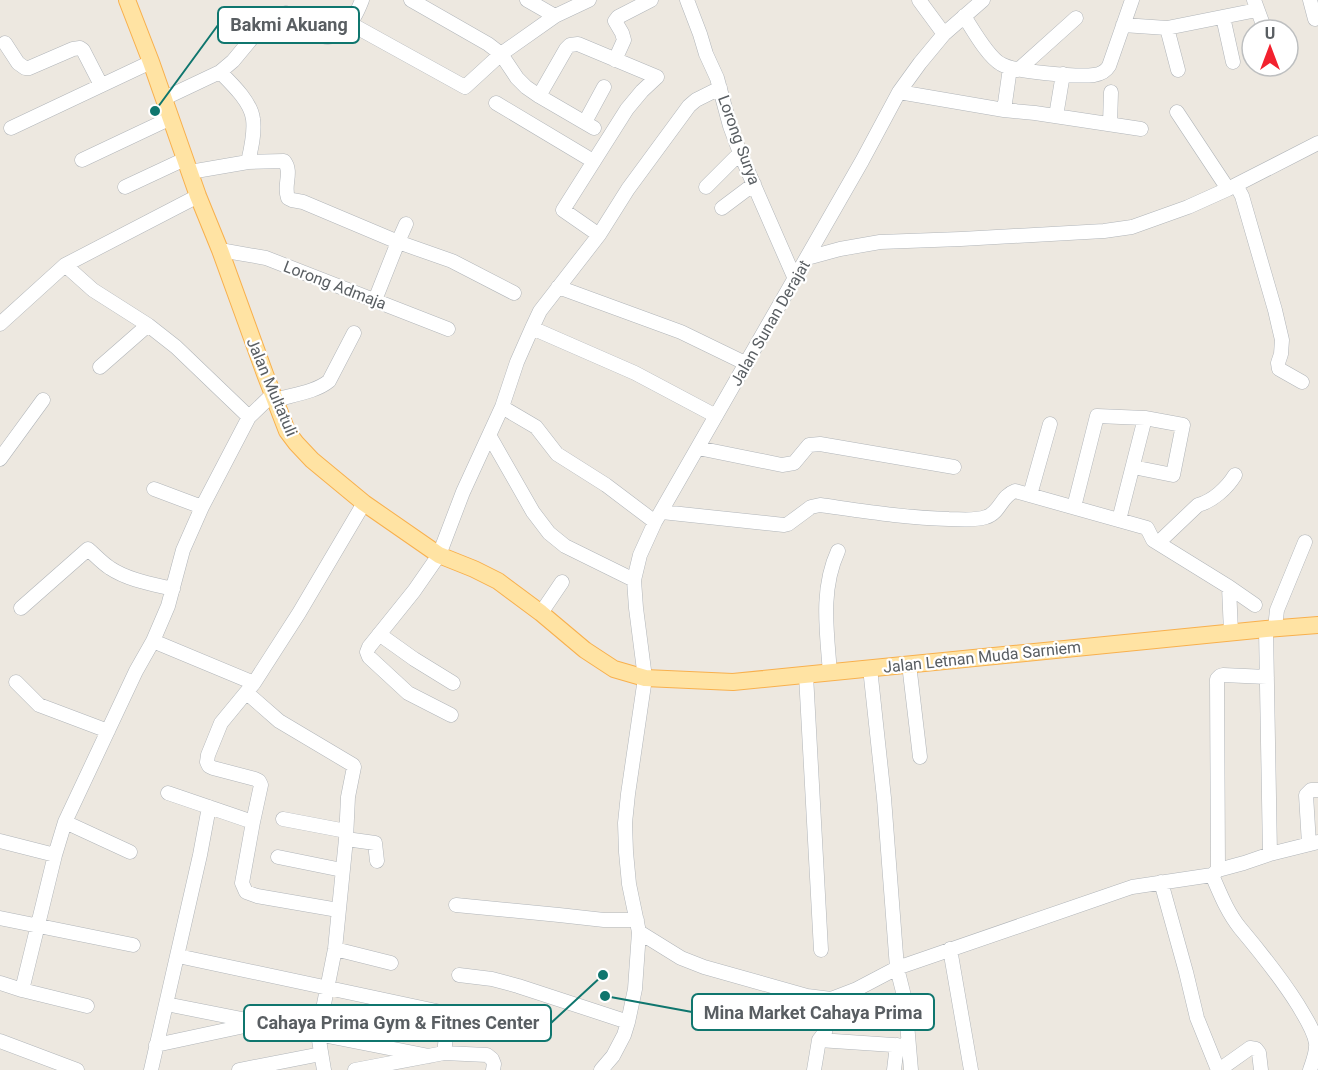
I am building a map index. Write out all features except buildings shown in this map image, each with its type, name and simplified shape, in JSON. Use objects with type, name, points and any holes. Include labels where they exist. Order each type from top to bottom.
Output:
[{"type":"main road","name":"Jalan Multatuli","points":[[127,0],[274,397],[287,431],[296,443],[312,460],[364,503],[439,555],[498,581],[585,650],[614,669],[645,678]]},
{"type":"main road","name":"Jalan Letnan Muda Sarniem","points":[[645,678],[733,682],[1318,625]]},
{"type":"street","points":[[165,98],[220,72],[233,61],[257,32],[286,13],[326,38],[335,36],[351,24],[362,0]]},
{"type":"street","points":[[411,0],[488,44],[501,54],[526,87],[589,124],[604,87]]},
{"type":"street","points":[[527,0],[555,16]]},
{"type":"street","points":[[351,24],[465,87],[501,54],[555,16],[589,0]]},
{"type":"street","points":[[615,60],[624,40],[615,21],[618,17],[651,0]]},
{"type":"street","name":"Lorong Surya","points":[[687,0],[717,78],[740,153],[795,279]]},
{"type":"street","points":[[919,0],[944,34]]},
{"type":"street","name":"Jalan Sunan Derajat","points":[[602,1070],[624,1035],[635,989],[638,960],[638,926],[629,884],[625,823],[645,678],[634,580],[639,555],[658,517],[747,364],[899,92],[944,34],[983,0]]},
{"type":"street","points":[[964,16],[986,49],[1000,64],[1014,69],[1094,75],[1106,70],[1132,0]]},
{"type":"street","points":[[1310,0],[1315,19]]},
{"type":"street","points":[[1123,24],[1167,28],[1223,17],[1255,5]]},
{"type":"street","points":[[1223,17],[1233,62]]},
{"type":"street","points":[[1004,110],[1014,69],[1076,18]]},
{"type":"street","points":[[1167,28],[1178,70]]},
{"type":"street","points":[[5,42],[18,63],[25,68],[80,48],[101,85]]},
{"type":"street","points":[[538,96],[570,45],[578,44],[657,77],[627,109],[563,210],[599,235]]},
{"type":"street","points":[[11,128],[151,62]]},
{"type":"street","points":[[220,72],[237,88],[254,120],[248,162]]},
{"type":"street","points":[[1056,116],[1062,74]]},
{"type":"street","points":[[451,715],[408,693],[367,655],[368,649],[439,555],[463,492],[502,406],[517,362],[540,311],[599,235],[628,189],[689,106],[720,88]]},
{"type":"street","points":[[899,92],[1004,110],[1141,129]]},
{"type":"street","points":[[1110,124],[1111,92]]},
{"type":"street","points":[[496,103],[594,161]]},
{"type":"street","points":[[1177,112],[1232,187],[1242,196],[1280,330],[1282,340],[1279,369],[1302,382]]},
{"type":"street","points":[[82,160],[171,118]]},
{"type":"street","points":[[807,258],[880,242],[1119,230],[1151,222],[1232,187],[1318,142]]},
{"type":"street","points":[[706,187],[740,153]]},
{"type":"street","points":[[125,187],[188,166],[284,162],[288,167],[285,189],[288,198],[452,261],[514,293]]},
{"type":"street","points":[[722,208],[754,184]]},
{"type":"street","points":[[0,324],[65,264],[198,196]]},
{"type":"street","points":[[375,300],[406,224]]},
{"type":"street","name":"Lorong Admaja","points":[[220,250],[266,258],[448,329]]},
{"type":"street","points":[[65,264],[93,291],[148,325],[176,346],[249,417]]},
{"type":"street","points":[[558,287],[681,332],[747,364]]},
{"type":"street","points":[[100,367],[148,325]]},
{"type":"street","points":[[532,328],[635,373],[716,416]]},
{"type":"street","points":[[22,990],[65,822],[136,671],[153,641],[168,606],[183,550],[201,507],[249,417],[274,397],[318,388],[326,384],[354,333]]},
{"type":"street","points":[[0,458],[43,400]]},
{"type":"street","points":[[502,406],[536,427],[557,454],[658,517],[762,522],[780,526],[788,524],[811,507],[820,505],[921,518],[976,520],[994,513],[1009,493],[1015,491],[1147,528],[1153,540],[1229,586],[1255,605]]},
{"type":"street","points":[[1074,507],[1097,416],[1145,418],[1183,425],[1173,475],[1133,467]]},
{"type":"street","points":[[1119,520],[1145,418]]},
{"type":"street","points":[[1030,495],[1050,424]]},
{"type":"street","points":[[489,435],[533,512],[549,533],[565,546],[634,580]]},
{"type":"street","points":[[698,448],[782,465],[794,463],[809,445],[820,444],[954,467]]},
{"type":"street","points":[[1158,543],[1198,505],[1205,503],[1228,486],[1235,475]]},
{"type":"street","points":[[154,489],[201,507]]},
{"type":"street","points":[[338,910],[257,896],[246,892],[243,883],[261,785],[255,779],[213,768],[207,762],[221,723],[250,688],[299,613],[364,503]]},
{"type":"street","points":[[1270,854],[1267,677],[1271,628],[1305,542]]},
{"type":"street","points":[[21,608],[88,549],[109,568],[135,580],[173,589]]},
{"type":"street","points":[[830,673],[826,617],[827,590],[831,567],[838,551]]},
{"type":"street","points":[[541,613],[562,582]]},
{"type":"street","points":[[1229,586],[1231,632]]},
{"type":"street","points":[[379,634],[453,683]]},
{"type":"street","points":[[153,641],[250,688],[279,721],[353,765],[348,797],[335,949],[318,1034],[324,1070]]},
{"type":"street","points":[[909,664],[920,757]]},
{"type":"street","points":[[870,668],[884,798],[897,968],[905,1000],[903,1046],[894,1070]]},
{"type":"street","points":[[806,675],[821,950]]},
{"type":"street","points":[[1267,677],[1223,675],[1217,679],[1215,873],[1225,905],[1234,920],[1285,984],[1308,1021],[1316,1042],[1310,1070]]},
{"type":"street","points":[[16,682],[39,705],[108,731]]},
{"type":"street","points":[[456,905],[604,920],[638,926],[681,958],[704,967],[807,996],[831,999],[857,989],[897,968],[1132,887],[1215,873],[1270,854],[1314,843],[1306,795],[1311,790],[1318,790]]},
{"type":"street","points":[[168,793],[253,822]]},
{"type":"street","points":[[151,1070],[178,956],[209,807]]},
{"type":"street","points":[[283,819],[375,843],[377,861]]},
{"type":"street","points":[[65,822],[130,852]]},
{"type":"street","points":[[0,841],[55,855]]},
{"type":"street","points":[[278,857],[342,870]]},
{"type":"street","points":[[1161,882],[1197,1018],[1218,1070],[1250,1048],[1256,1049],[1259,1053],[1262,1070]]},
{"type":"street","points":[[0,918],[134,945]]},
{"type":"street","points":[[335,949],[391,963]]},
{"type":"street","points":[[951,950],[971,1070]]},
{"type":"street","points":[[178,956],[441,1012],[447,1015],[448,1021],[444,1053]]},
{"type":"street","points":[[459,975],[492,979],[518,986],[628,1022]]},
{"type":"street","points":[[0,983],[87,1006]]},
{"type":"street","points":[[822,1070],[824,1038],[831,999]]},
{"type":"street","points":[[166,1004],[429,1056]]},
{"type":"street","points":[[156,1045],[261,1023]]},
{"type":"street","points":[[824,1038],[903,1046]]},
{"type":"street","points":[[814,1070],[824,1038]]},
{"type":"street","points":[[0,1041],[77,1070]]},
{"type":"street","points":[[903,1046],[911,1070]]},
{"type":"street","points":[[355,1070],[444,1053],[487,1055],[494,1064],[493,1070]]},
{"type":"street","points":[[239,1070],[321,1054]]},
{"type":"place","name":"Bakmi Akuang","points":[[155,111]]},
{"type":"place","name":"Cahaya Prima Gym & Fitnes Center","points":[[603,975]]},
{"type":"place","name":"Mina Market Cahaya Prima","points":[[605,996]]}]
